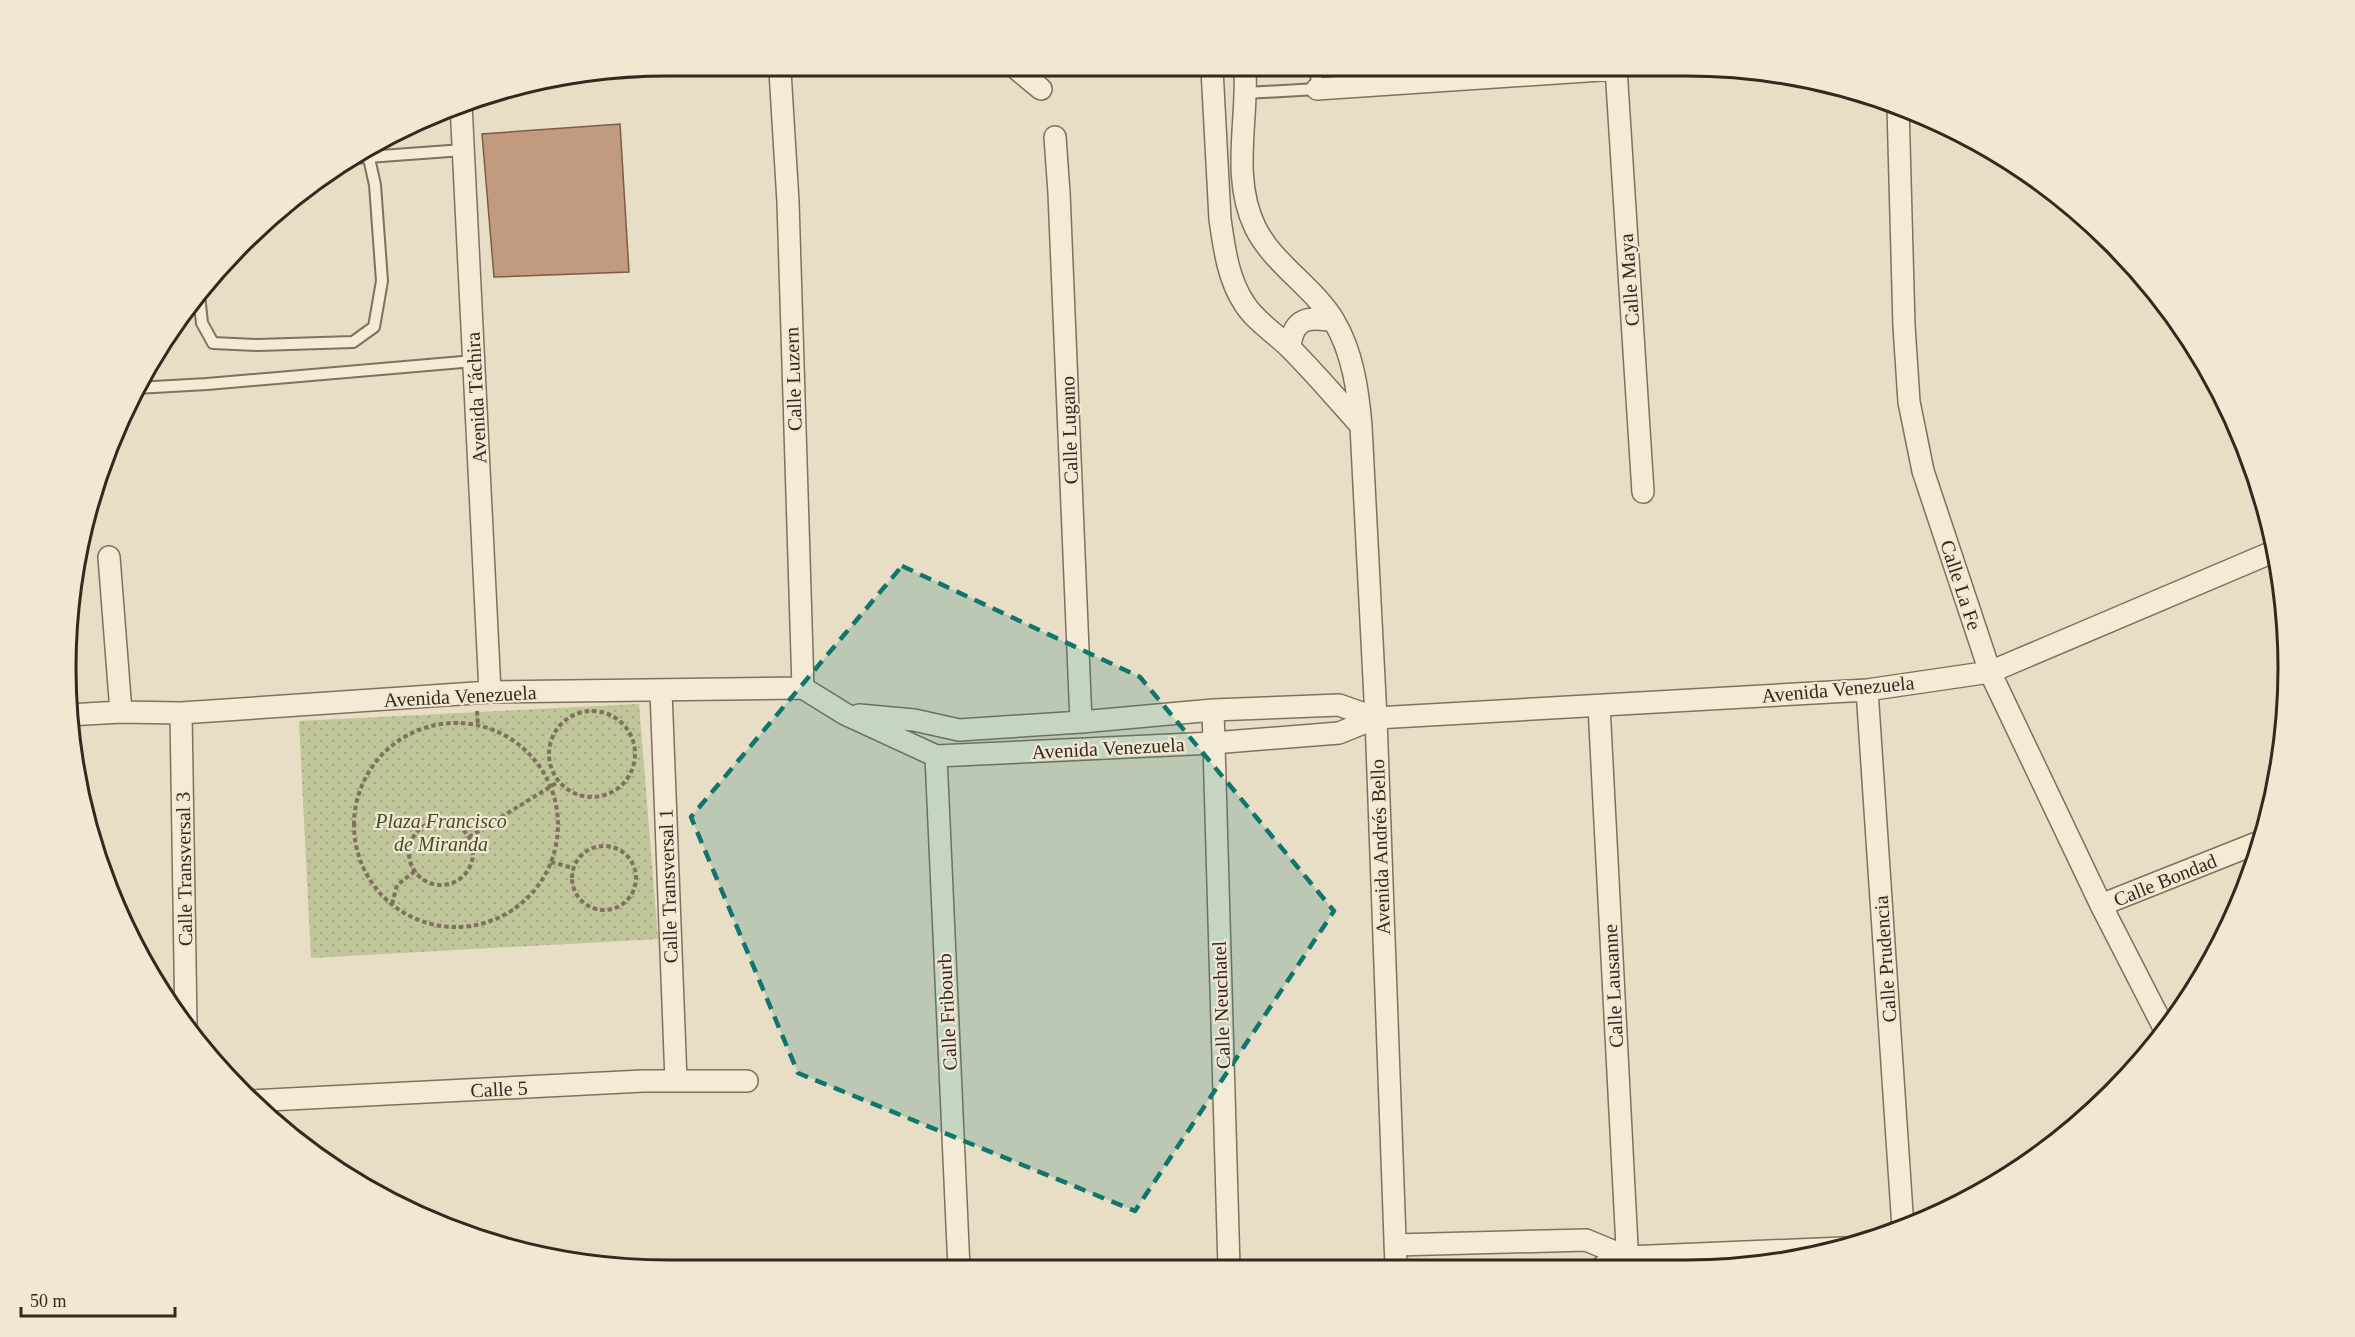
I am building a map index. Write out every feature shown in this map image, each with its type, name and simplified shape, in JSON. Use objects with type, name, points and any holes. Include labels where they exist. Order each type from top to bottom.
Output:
[{"type":"street","name":"Calle Luzern","points":[[780,76],[788,202],[803,688]]},
{"type":"street","points":[[1025,76],[1041,89]]},
{"type":"street","points":[[1212,76],[1220,219],[1231,273],[1244,304],[1290,347],[1361,426]]},
{"type":"street","name":"Avenida Andrés Bello","points":[[1245,76],[1241,156],[1245,190],[1254,225],[1263,241],[1334,321],[1357,381],[1376,718],[1396,1260]]},
{"type":"street","points":[[1317,79],[1399,76]]},
{"type":"street","name":"Calle Maya","points":[[1616,76],[1642,492]]},
{"type":"street","name":"Avenida Táchira","points":[[461,114],[490,692]]},
{"type":"street","name":"Calle La Fe","points":[[1898,116],[1904,326],[1910,402],[1923,471],[1990,672],[2101,905],[2161,1022]]},
{"type":"street","name":"Calle Lugano","points":[[1055,137],[1081,723]]},
{"type":"street","points":[[1290,347],[1294,329],[1301,322],[1315,318],[1334,321]]},
{"type":"street","points":[[1310,369],[1332,366],[1347,354]]},
{"type":"street","name":"Avenida Venezuela","points":[[79,715],[121,712],[181,713],[490,692],[803,688],[845,714],[936,756],[1213,743],[1339,733],[1376,718],[1867,690],[1990,672],[2267,553]]},
{"type":"street","points":[[109,557],[121,712]]},
{"type":"street","name":"Calle Prudencia","points":[[1867,690],[1902,1219]]},
{"type":"street","name":"Calle Transversal 1","points":[[661,691],[676,1081]]},
{"type":"street","name":"Avenida Venezuela","points":[[845,714],[914,720],[959,730],[1081,723],[1213,710],[1339,705],[1376,718]]},
{"type":"street","name":"Calle Lausanne","points":[[1599,706],[1628,1260]]},
{"type":"street","name":"Calle Neuchatel","points":[[1213,710],[1229,1260]]},
{"type":"street","name":"Calle Transversal 3","points":[[181,713],[186,1011]]},
{"type":"street","name":"Calle Fribourb","points":[[936,756],[959,1260]]},
{"type":"street","name":"Calle Bondad","points":[[2101,905],[2251,845]]},
{"type":"street","name":"Calle 5","points":[[264,1100],[676,1081],[747,1081]]},
{"type":"street","points":[[1395,1245],[1586,1240],[1626,1260]]},
{"type":"street","points":[[1645,1260],[1787,1251]]},
{"type":"lane","points":[[1246,93],[1317,79]]},
{"type":"lane","points":[[200,306],[202,323],[213,343],[258,345],[353,342],[374,327],[382,281],[375,185],[369,158],[463,150]]},
{"type":"lane","points":[[148,387],[251,381],[474,361]]},
{"type":"path","points":[[595,711],[609,714],[622,722],[630,733],[635,747],[635,761],[631,775],[622,786],[610,794],[589,797],[569,791],[558,782],[551,769],[548,755],[550,741],[557,728],[568,718],[581,712],[595,711]]},
{"type":"path","points":[[468,723],[490,728],[526,749],[541,766],[555,796],[559,832],[551,862],[537,888],[519,905],[491,921],[456,927],[420,920],[392,904],[374,886],[362,866],[354,836],[354,811],[369,771],[390,746],[424,727],[468,723]]},
{"type":"path","points":[[469,837],[558,782]]},
{"type":"path","points":[[439,821],[456,825],[469,837],[473,850],[471,864],[464,876],[452,883],[438,885],[425,881],[414,872],[408,856],[411,839],[423,826],[439,821]]},
{"type":"path","points":[[604,846],[615,848],[632,862],[636,884],[628,901],[619,907],[600,910],[588,906],[578,898],[573,888],[574,868],[576,862],[586,852],[604,846]]},
{"type":"path","points":[[551,862],[574,868]]},
{"type":"path","points":[[392,904],[397,885],[414,872]]},
{"type":"highlighted area","points":[[902,566],[1140,677],[1334,911],[1135,1211],[798,1073],[691,817]]},
{"type":"green space","name":"Plaza Francisco de Miranda","points":[[639,704],[658,939],[311,958],[299,721]]},
{"type":"building","points":[[620,124],[629,272],[494,277],[482,134]]}]
